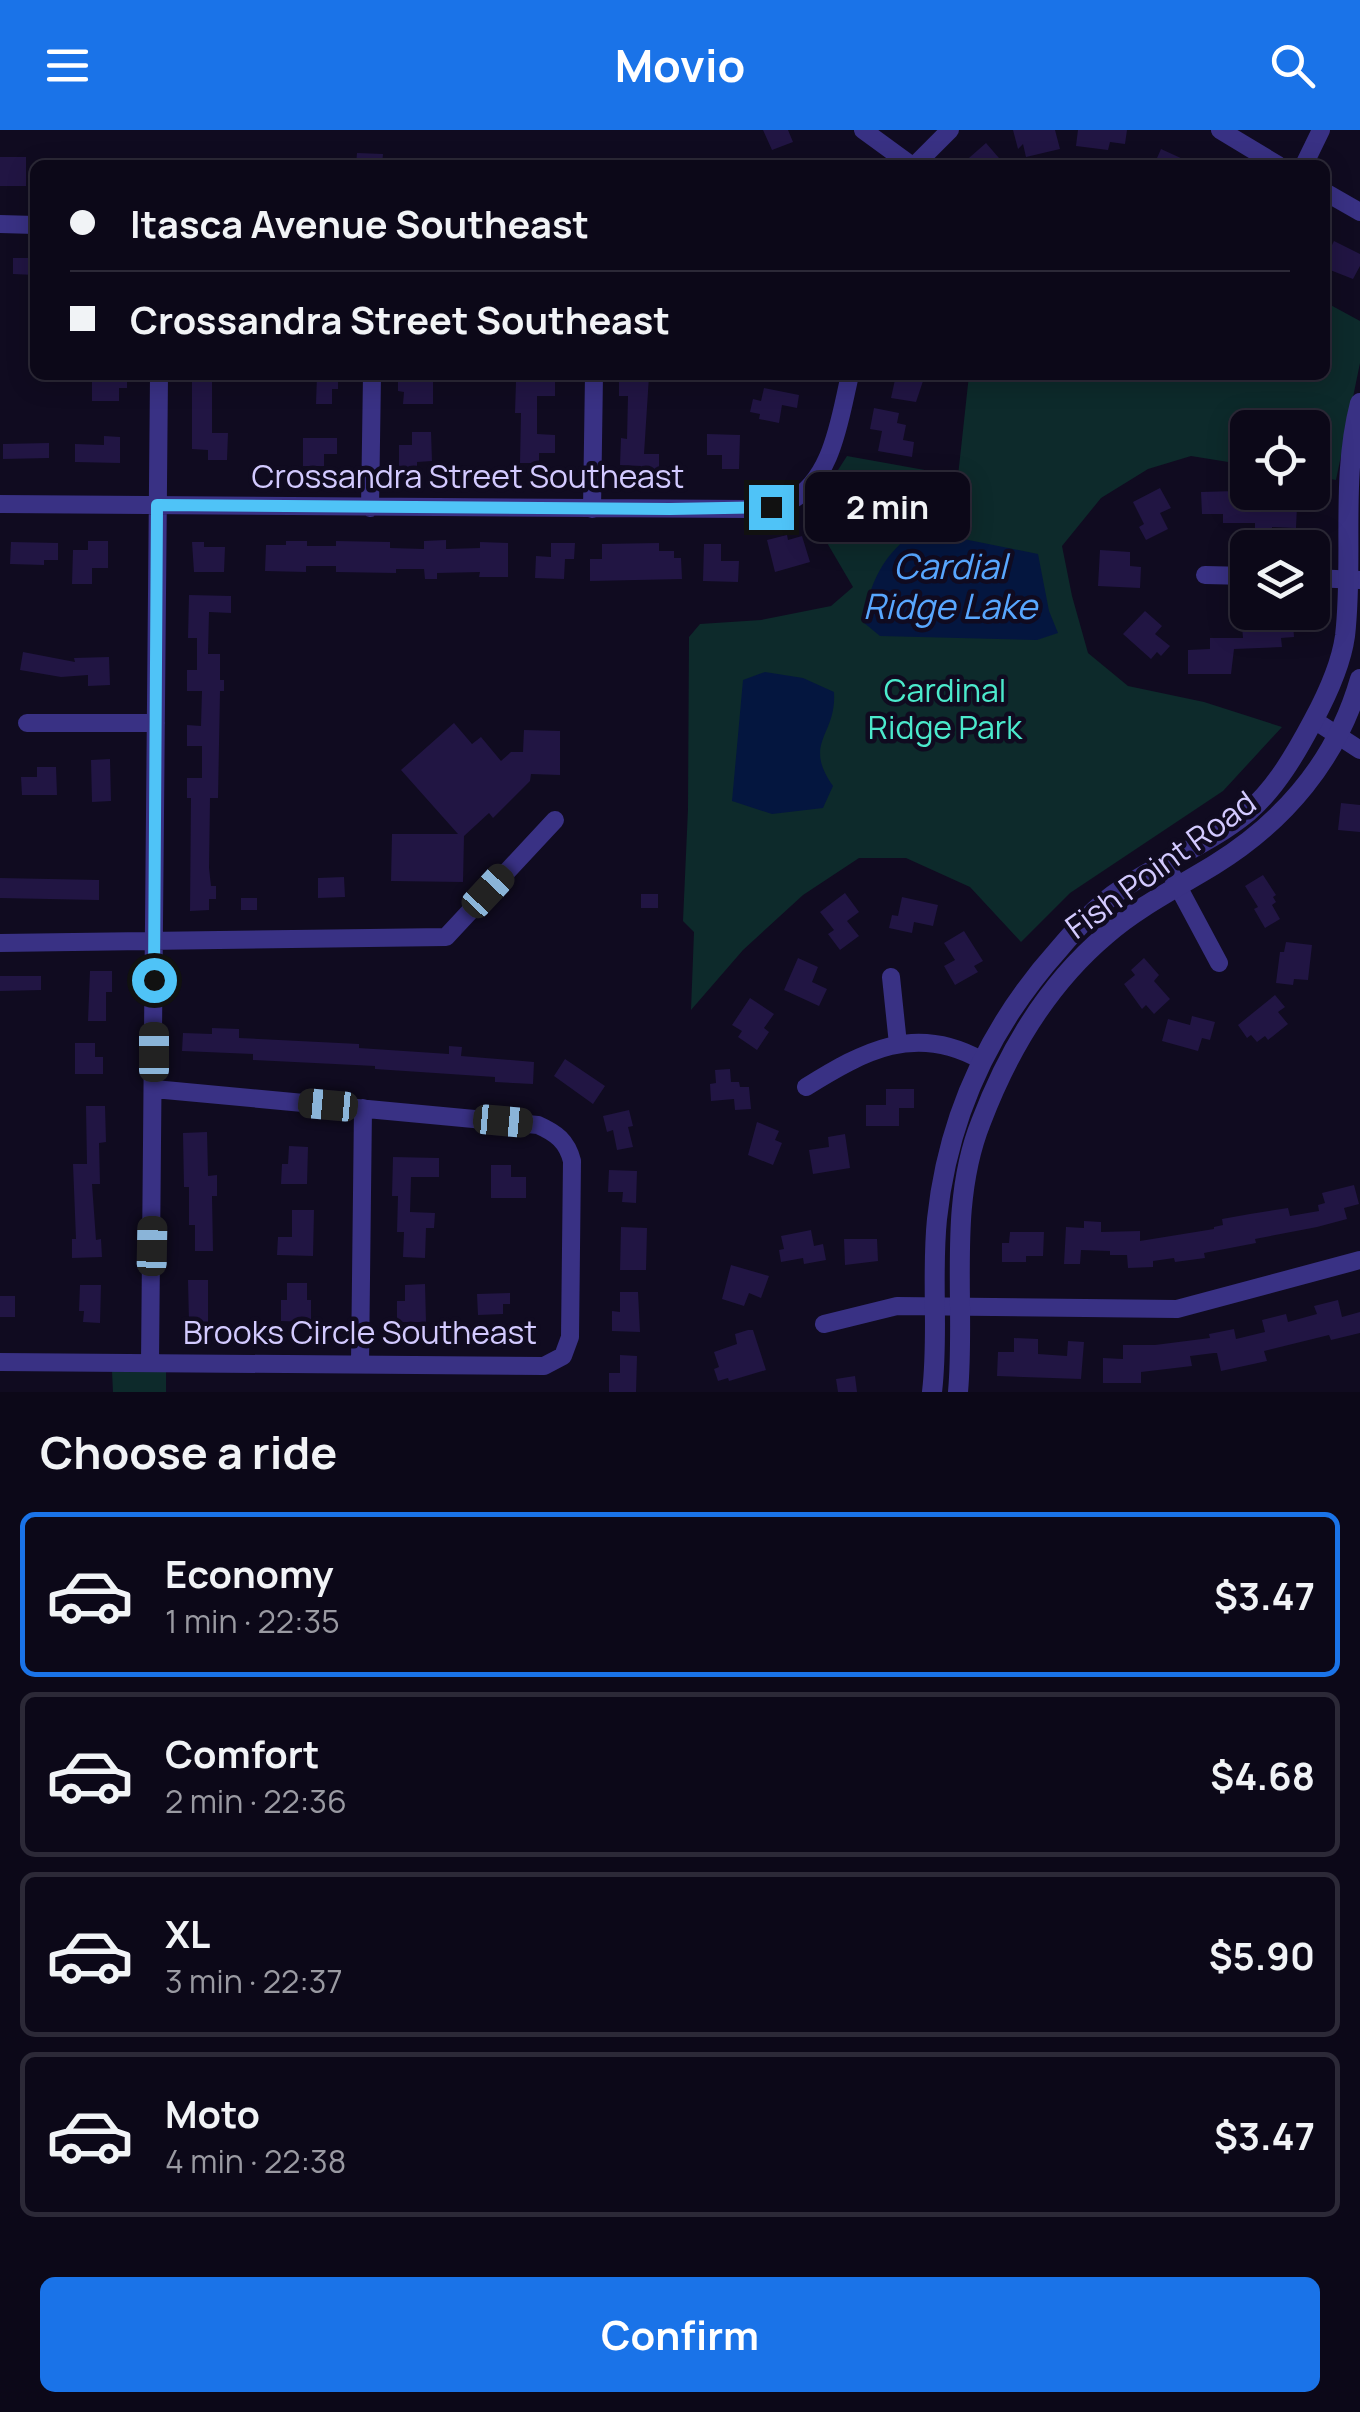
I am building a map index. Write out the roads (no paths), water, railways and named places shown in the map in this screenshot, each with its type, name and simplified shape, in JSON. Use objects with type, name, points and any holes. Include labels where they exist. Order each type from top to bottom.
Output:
[{"type":"street","points":[[863,130],[906,160]]},
{"type":"street","points":[[918,160],[950,130]]},
{"type":"street","points":[[1220,130],[1270,160]]},
{"type":"street","points":[[1306,160],[1321,130]]},
{"type":"street","points":[[1330,195],[1360,212]]},
{"type":"street","points":[[0,224],[30,224]]},
{"type":"street","points":[[150,1363],[158,380]]},
{"type":"street","points":[[370,508],[372,380]]},
{"type":"street","points":[[592,508],[594,380]]},
{"type":"street","name":"Crossandra Street Southeast","points":[[0,504],[748,509],[792,501],[823,469],[849,380]]},
{"type":"street","name":"Fish Point Road","points":[[932,1392],[937,1349],[934,1255],[944,1174],[957,1118],[981,1060],[1014,1002],[1074,932],[1113,896],[1247,813],[1277,782],[1314,720],[1334,675],[1353,580],[1349,462],[1360,403]]},
{"type":"street","points":[[1204,575],[1230,576]]},
{"type":"street","name":"Fish Point Road","points":[[958,1392],[960,1242],[967,1177],[979,1126],[999,1079],[1041,1004],[1108,933],[1216,864],[1288,809],[1338,738],[1360,679]]},
{"type":"street","points":[[1314,720],[1360,750]]},
{"type":"street","points":[[27,723],[156,723]]},
{"type":"street","points":[[0,943],[446,937],[555,820]]},
{"type":"street","points":[[1166,864],[1219,963]]},
{"type":"street","points":[[891,976],[898,1044]]},
{"type":"street","points":[[806,1087],[852,1058],[898,1044],[942,1042],[981,1060]]},
{"type":"street","name":"Brooks Circle Southeast","points":[[0,1362],[544,1366],[563,1356],[570,1337],[572,1162],[569,1149],[556,1134],[538,1124],[154,1089]]},
{"type":"street","points":[[360,1364],[363,1108]]},
{"type":"street","points":[[824,1324],[896,1306],[1178,1308],[1360,1260]]},
{"type":"water","name":"Cardial Ridge Lake","points":[[919,530],[1038,554],[1049,611],[1058,633],[1037,640],[880,636],[863,622],[874,582],[887,558]]},
{"type":"water","points":[[765,672],[803,678],[834,692],[834,707],[820,749],[824,771],[833,786],[823,808],[772,814],[732,801],[743,680]]},
{"type":"park label","name":"Cardinal Ridge Park","points":[[945,710]]}]
